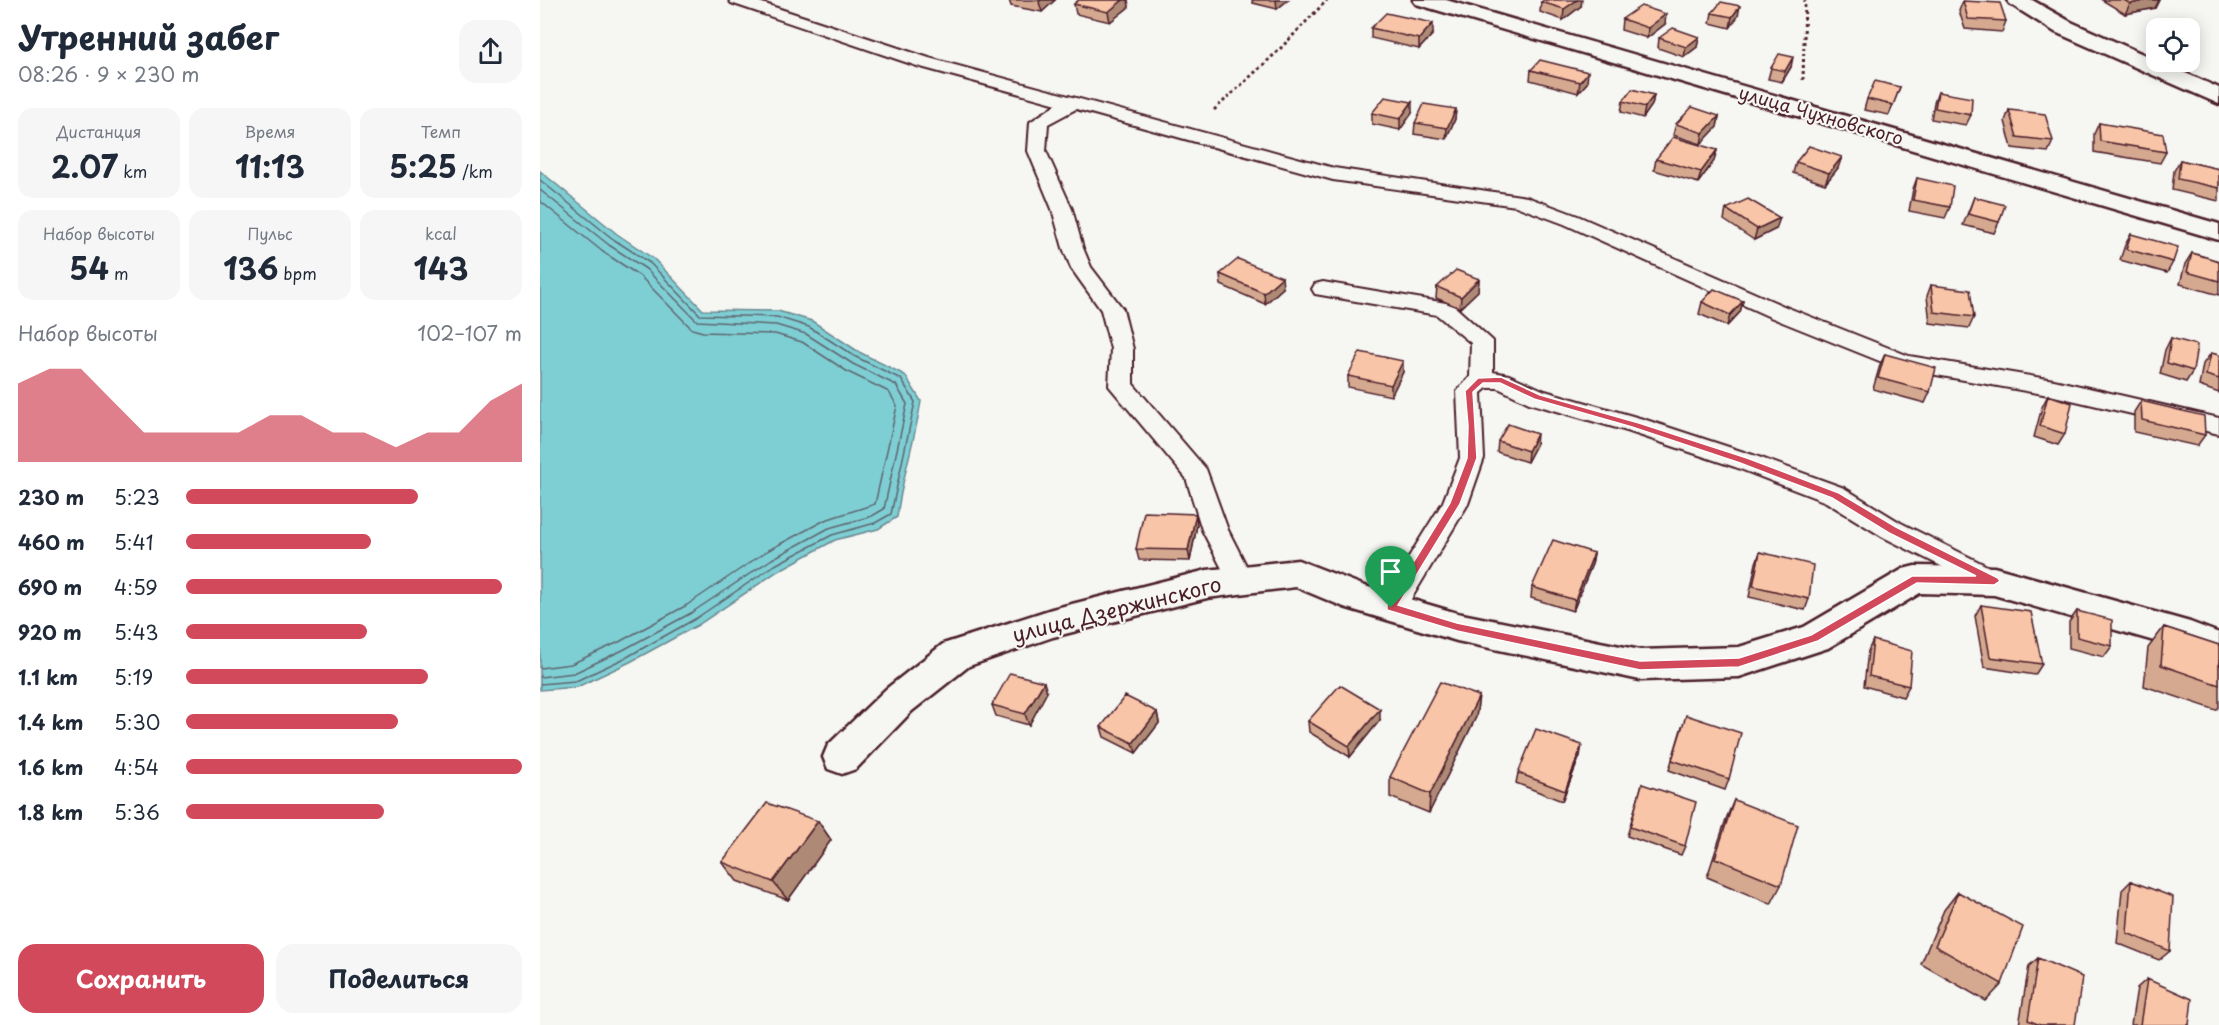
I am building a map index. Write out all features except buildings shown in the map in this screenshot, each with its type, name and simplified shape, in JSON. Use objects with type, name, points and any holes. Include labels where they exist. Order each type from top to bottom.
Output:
[{"type":"street","name":"улица Чухновского","points":[[1424,0],[2219,232]]},
{"type":"street","points":[[2017,0],[2063,27],[2219,97]]},
{"type":"street","name":"улица Дзержинского","points":[[842,758],[899,700],[956,655],[1052,622],[1207,584],[1298,573],[1356,597],[1457,627],[1640,665],[1739,662],[1815,638],[1915,579],[1994,581],[2190,637],[2219,649]]},
{"type":"lane","points":[[737,0],[923,62],[1333,174],[1520,201],[1571,220],[1778,312],[1905,363],[2054,388],[2219,426]]},
{"type":"lane","points":[[1073,104],[1039,122],[1037,151],[1062,209],[1081,268],[1112,309],[1122,349],[1121,386],[1197,475],[1215,530],[1240,579]]},
{"type":"lane","points":[[1323,289],[1444,309],[1482,341],[1481,380]]},
{"type":"lane","points":[[1391,608],[1455,504],[1472,458],[1469,391],[1481,380],[1501,380],[1537,397],[1722,453],[1835,495],[1892,530],[1994,581]]},
{"type":"path","points":[[1188,135],[1276,53],[1327,0]]},
{"type":"path","points":[[1800,110],[1804,67],[1805,0]]},
{"type":"water","points":[[540,171],[617,234],[654,259],[703,310],[778,311],[812,321],[859,352],[905,375],[921,401],[897,517],[878,529],[835,540],[778,571],[698,625],[630,662],[577,687],[540,690]]},
{"type":"route","points":[[1481,380],[1501,380],[1537,397],[1635,425],[1744,461],[1835,495],[1892,530],[1994,581],[1915,579],[1815,638],[1739,662],[1640,665],[1457,627],[1391,608],[1455,504],[1472,458],[1469,391],[1481,380]]}]
